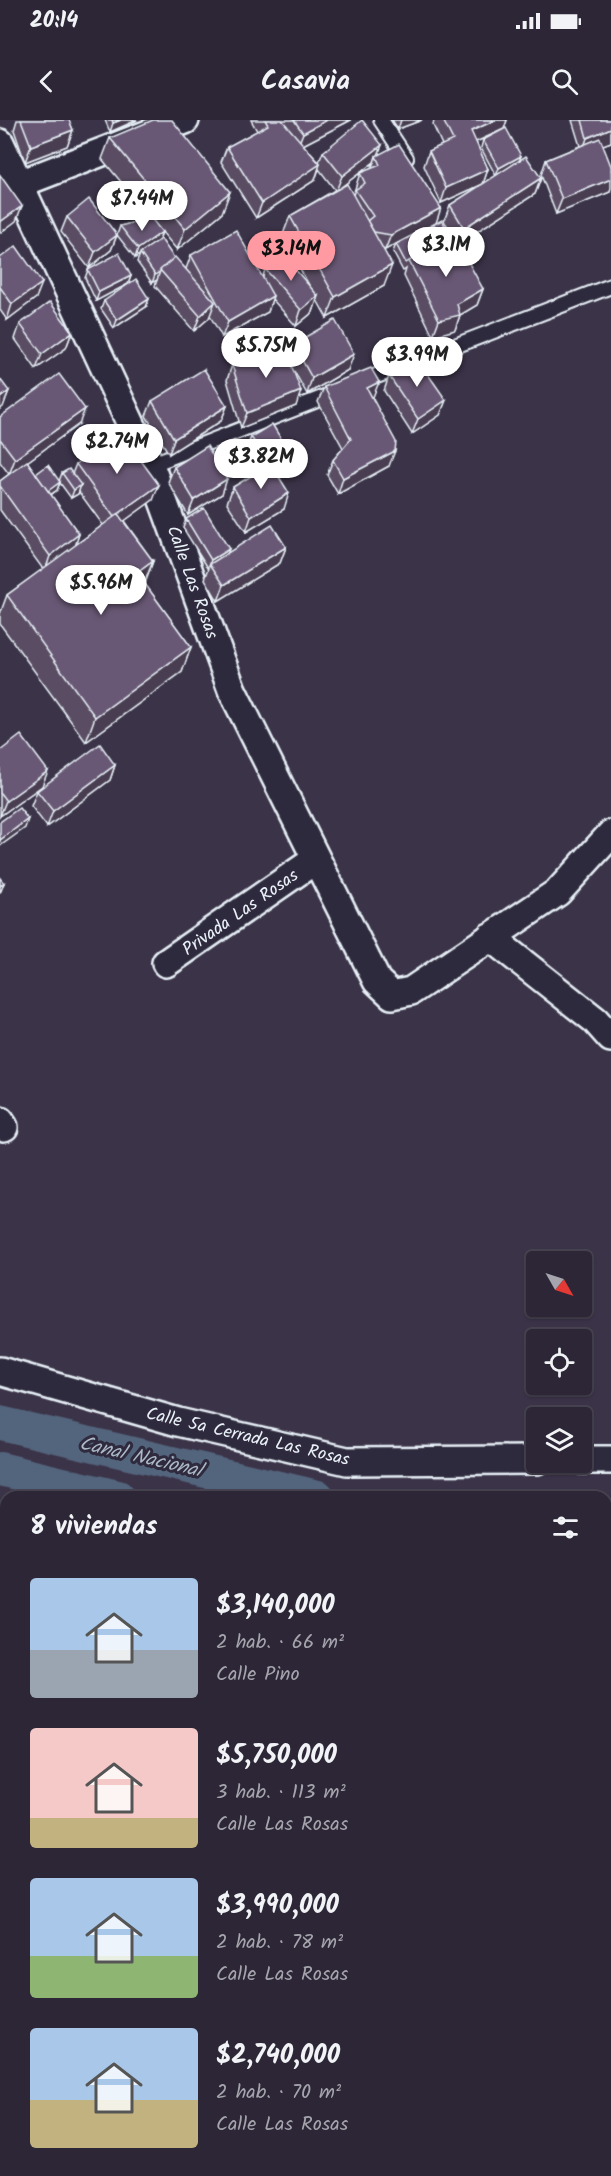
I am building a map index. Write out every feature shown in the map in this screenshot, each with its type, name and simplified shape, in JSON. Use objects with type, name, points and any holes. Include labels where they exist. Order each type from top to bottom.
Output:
[{"type":"street","points":[[20,184],[185,120]]},
{"type":"street","name":"Calle Las Rosas","points":[[0,143],[150,465],[232,690],[377,981],[392,995],[411,991],[490,937]]},
{"type":"street","points":[[603,1029],[490,937],[558,892],[611,834]]},
{"type":"street","name":"Privada Las Rosas","points":[[166,963],[315,860]]},
{"type":"street","name":"Calle 5a Cerrada Las Rosas","points":[[0,1371],[178,1422],[347,1461],[526,1460]]},
{"type":"street","points":[[592,1460],[611,1460]]},
{"type":"lane","points":[[381,120],[417,174]]},
{"type":"lane","points":[[150,465],[611,286]]},
{"type":"building","points":[[21,120],[69,120],[73,130],[31,146]]},
{"type":"building","points":[[153,120],[172,120],[230,192],[185,229],[110,138]]},
{"type":"building","points":[[265,120],[282,120],[320,164],[262,203],[227,147],[268,125]]},
{"type":"building","points":[[294,120],[327,120],[303,133]]},
{"type":"building","points":[[362,120],[382,145],[342,176],[323,152]]},
{"type":"building","points":[[443,120],[496,120],[471,131],[488,169],[446,188],[429,151],[453,140]]},
{"type":"building","points":[[582,120],[611,120],[611,128],[587,138]]},
{"type":"building","points":[[506,128],[521,156],[499,168],[483,140]]},
{"type":"building","points":[[600,138],[611,166],[611,179],[562,199],[546,160]]},
{"type":"building","points":[[399,144],[441,208],[391,235],[374,232],[367,221],[373,216],[355,190],[365,183],[360,173],[380,165],[376,156]]},
{"type":"building","points":[[526,156],[541,178],[464,228],[450,205]]},
{"type":"building","points":[[0,175],[22,206],[0,222]]},
{"type":"building","points":[[347,184],[392,265],[335,297],[290,216]]},
{"type":"building","points":[[89,199],[117,235],[95,252],[67,217]]},
{"type":"building","points":[[151,218],[162,232],[138,249],[120,226]]},
{"type":"building","points":[[442,220],[451,238],[406,263],[396,244]]},
{"type":"building","points":[[236,230],[273,296],[228,322],[191,255]]},
{"type":"building","points":[[454,236],[483,289],[457,304],[460,315],[439,320],[409,261]]},
{"type":"building","points":[[161,239],[174,258],[155,275],[140,253]]},
{"type":"building","points":[[16,246],[42,283],[12,304],[0,287],[0,258]]},
{"type":"building","points":[[119,253],[131,276],[99,292],[88,270]]},
{"type":"building","points":[[282,254],[318,296],[301,310],[265,269]]},
{"type":"building","points":[[175,257],[215,302],[200,316],[160,270]]},
{"type":"building","points":[[136,279],[149,299],[117,320],[104,301]]},
{"type":"building","points":[[50,302],[72,332],[42,354],[20,324]]},
{"type":"building","points":[[335,320],[354,354],[312,378],[293,344]]},
{"type":"building","points":[[284,346],[301,391],[247,413],[232,365]]},
{"type":"building","points":[[416,357],[446,400],[418,419],[389,376]]},
{"type":"building","points":[[371,368],[379,382],[367,388],[396,442],[395,451],[343,478],[333,460],[351,439],[324,387]]},
{"type":"building","points":[[204,369],[227,406],[174,439],[152,401]]},
{"type":"building","points":[[59,374],[85,409],[15,459],[0,439],[0,417]]},
{"type":"building","points":[[0,379],[9,391],[0,398]]},
{"type":"building","points":[[272,424],[294,460],[276,471],[271,464],[269,465],[251,437]]},
{"type":"building","points":[[120,432],[159,485],[114,517],[76,464]]},
{"type":"building","points":[[207,446],[227,479],[194,500],[174,467]]},
{"type":"building","points":[[27,461],[79,534],[50,556],[0,486],[0,481]]},
{"type":"building","points":[[271,464],[289,493],[251,517],[233,487]]},
{"type":"building","points":[[48,465],[60,482],[48,491],[36,474]]},
{"type":"building","points":[[69,469],[81,485],[74,490],[62,473]]},
{"type":"building","points":[[204,508],[229,549],[211,560],[186,519]]},
{"type":"building","points":[[118,514],[153,561],[137,573],[191,647],[95,717],[7,595]]},
{"type":"building","points":[[272,525],[286,547],[224,585],[210,564]]},
{"type":"building","points":[[21,735],[48,771],[6,801],[0,793],[0,751]]},
{"type":"building","points":[[100,744],[115,765],[53,811],[37,791]]},
{"type":"building","points":[[19,808],[28,819],[0,840],[0,822]]},
{"type":"waterway","name":"Canal Nacional","points":[[0,1423],[292,1491]]},
{"type":"waterway","name":"Canal Nacional","points":[[0,1469],[93,1491]]}]
